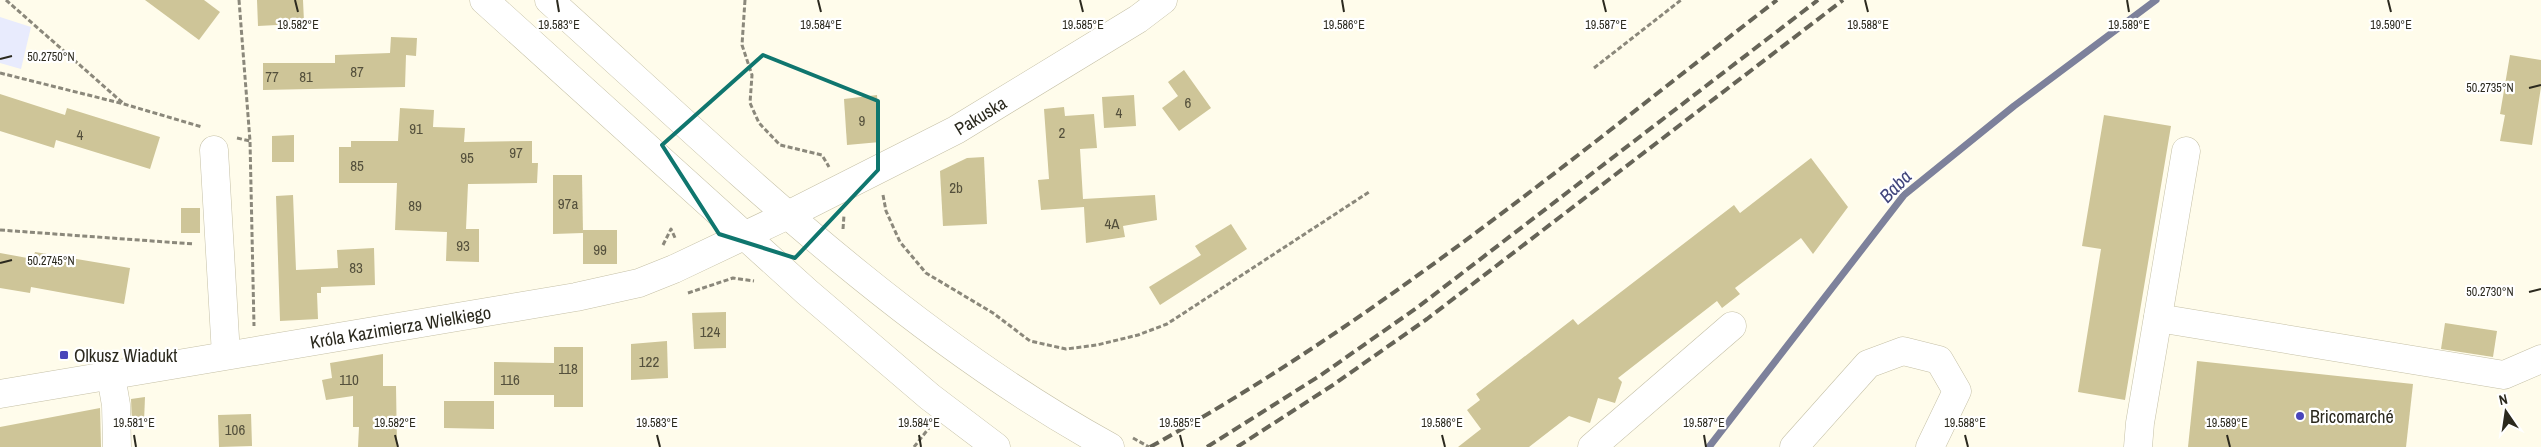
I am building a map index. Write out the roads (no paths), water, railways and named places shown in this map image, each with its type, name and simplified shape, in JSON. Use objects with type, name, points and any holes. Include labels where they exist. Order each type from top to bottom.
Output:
[{"type":"main road","points":[[484,0],[807,292],[930,397],[994,446]]},
{"type":"main road","points":[[549,0],[837,259],[935,335],[1050,412],[1110,447]]},
{"type":"main road","name":"Pakuska","points":[[788,215],[956,130],[1138,19],[1163,0]]},
{"type":"main road","points":[[217,138],[226,355]]},
{"type":"main road","points":[[2138,447],[2140,423],[2186,151]]},
{"type":"main road","name":"Króla Kazimierza Wielkiego","points":[[0,394],[620,288],[674,269],[788,215]]},
{"type":"main road","points":[[2158,318],[2504,374],[2541,359]]},
{"type":"main road","points":[[1592,447],[1732,326]]},
{"type":"main road","points":[[1794,447],[1868,364],[1903,351],[1940,360],[1957,390],[1930,447]]},
{"type":"main road","points":[[111,376],[116,405],[117,447]]},
{"type":"waterway","name":"Baba","points":[[1709,447],[1904,195],[2014,106],[2156,0]]},
{"type":"railway","points":[[1150,447],[1233,399],[1314,347],[1394,292],[1549,177],[1777,0]]},
{"type":"railway","points":[[1207,447],[1321,375],[1418,307],[1818,0]]},
{"type":"railway","points":[[1237,447],[1333,385],[1427,319],[1843,0]]},
{"type":"place","name":"Olkusz Wiadukt","points":[[64,355]]},
{"type":"place","name":"Bricomarché","points":[[2300,416]]}]
